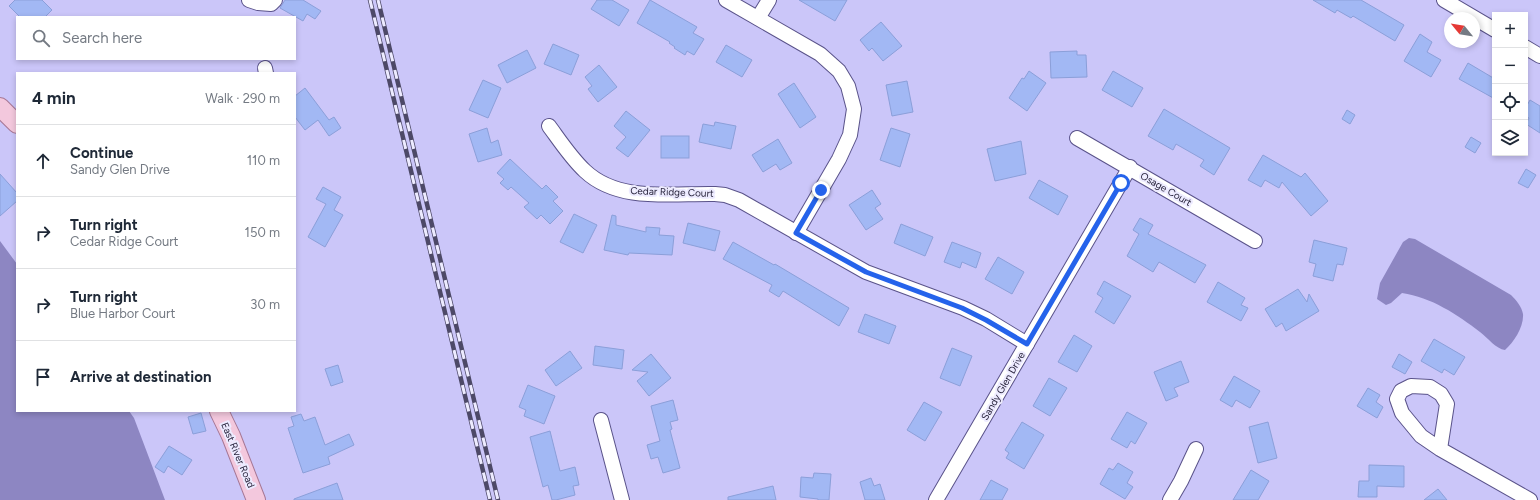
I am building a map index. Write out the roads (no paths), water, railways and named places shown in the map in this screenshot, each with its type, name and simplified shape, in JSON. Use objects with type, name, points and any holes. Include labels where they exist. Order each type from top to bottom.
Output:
[{"type":"main road","points":[[0,106],[16,123]]},
{"type":"main road","name":"East River Road","points":[[219,412],[231,436],[256,500]]},
{"type":"street","points":[[248,0],[258,4],[270,4],[275,0]]},
{"type":"street","points":[[726,0],[820,54],[842,75],[848,86],[853,101],[854,118],[847,143],[796,233]]},
{"type":"street","points":[[758,18],[768,0]]},
{"type":"street","points":[[1444,0],[1492,28]]},
{"type":"street","points":[[1527,48],[1540,56]]},
{"type":"street","name":"Cedar Ridge Court","points":[[549,126],[578,165],[595,179],[612,188],[648,194],[703,193],[725,195],[739,200],[866,272],[962,308],[1027,344]]},
{"type":"street","name":"Osage Court","points":[[1077,138],[1130,167],[1255,241]]},
{"type":"street","name":"Sandy Glen Drive","points":[[936,500],[1130,167]]},
{"type":"street","points":[[1440,449],[1447,404],[1442,394],[1430,386],[1411,386],[1401,391],[1397,400],[1402,413],[1421,436],[1440,449],[1530,500]]},
{"type":"street","points":[[601,420],[622,500]]},
{"type":"street","points":[[1170,500],[1196,449]]},
{"type":"railway","points":[[370,0],[490,500]]},
{"type":"railway","points":[[378,0],[498,500]]}]
